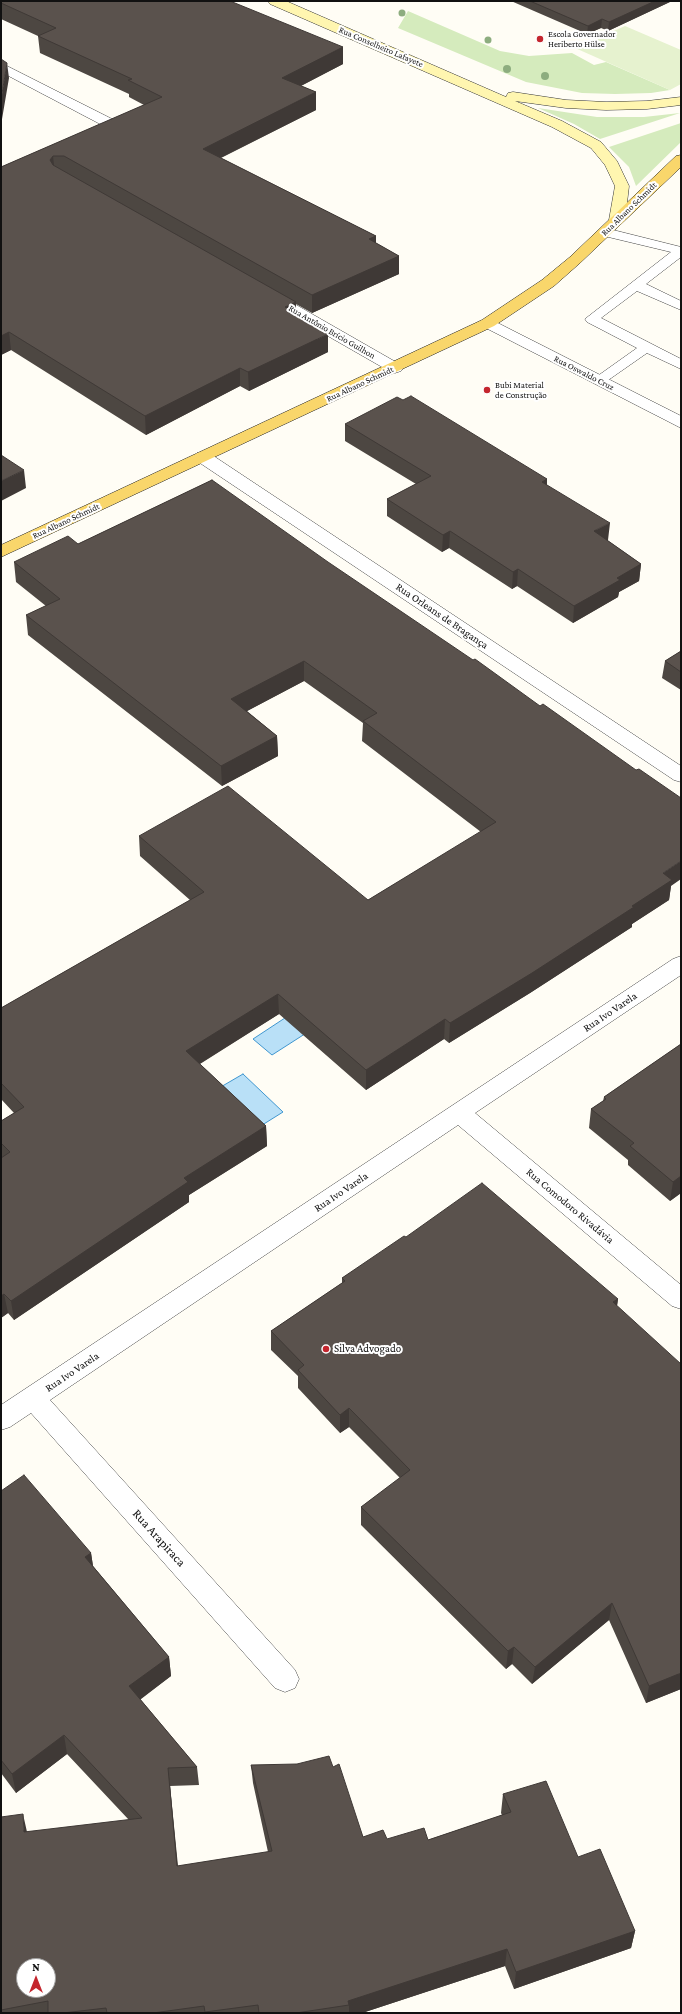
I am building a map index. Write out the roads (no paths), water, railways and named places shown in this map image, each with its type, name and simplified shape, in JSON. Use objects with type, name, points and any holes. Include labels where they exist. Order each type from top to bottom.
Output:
[{"type":"main road","name":"Rua Albano Schmidt","points":[[1,552],[488,323],[548,283],[605,232],[681,159]]},
{"type":"street","name":"Rua Conselheiro Lafayete","points":[[275,1],[557,124],[596,146],[612,164],[622,186],[617,220]]},
{"type":"street","points":[[1,67],[107,122]]},
{"type":"street","name":"Rua Conselheiro Lafayete","points":[[486,92],[566,104],[606,106],[647,105],[681,101]]},
{"type":"street","name":"Rua Antônio Brício Guilhon","points":[[258,290],[395,368]]},
{"type":"street","name":"Rua Oswaldo Cruz","points":[[488,323],[681,423]]},
{"type":"street","name":"Rua Orleans de Bragança","points":[[203,457],[681,775]]},
{"type":"street","name":"Rua Ivo Varela","points":[[1,1419],[681,964]]},
{"type":"street","name":"Rua Comodoro Rivadávia","points":[[459,1113],[681,1299]]},
{"type":"street","name":"Rua Arapiraca","points":[[34,1398],[284,1679]]},
{"type":"lane","points":[[605,232],[681,251]]},
{"type":"lane","points":[[681,251],[592,319],[681,364]]},
{"type":"lane","points":[[636,285],[681,306]]},
{"type":"lane","points":[[599,380],[648,347]]},
{"type":"water","points":[[291,1014],[311,1030],[272,1055],[253,1039]]},
{"type":"water","points":[[243,1074],[283,1112],[259,1127],[219,1088]]},
{"type":"place","name":"Escola Governador Heriberto Hülse","points":[[540,39]]},
{"type":"place","name":"Bubi Material de Construção","points":[[487,390]]},
{"type":"place","name":"Silva Advogado","points":[[326,1349]]}]
